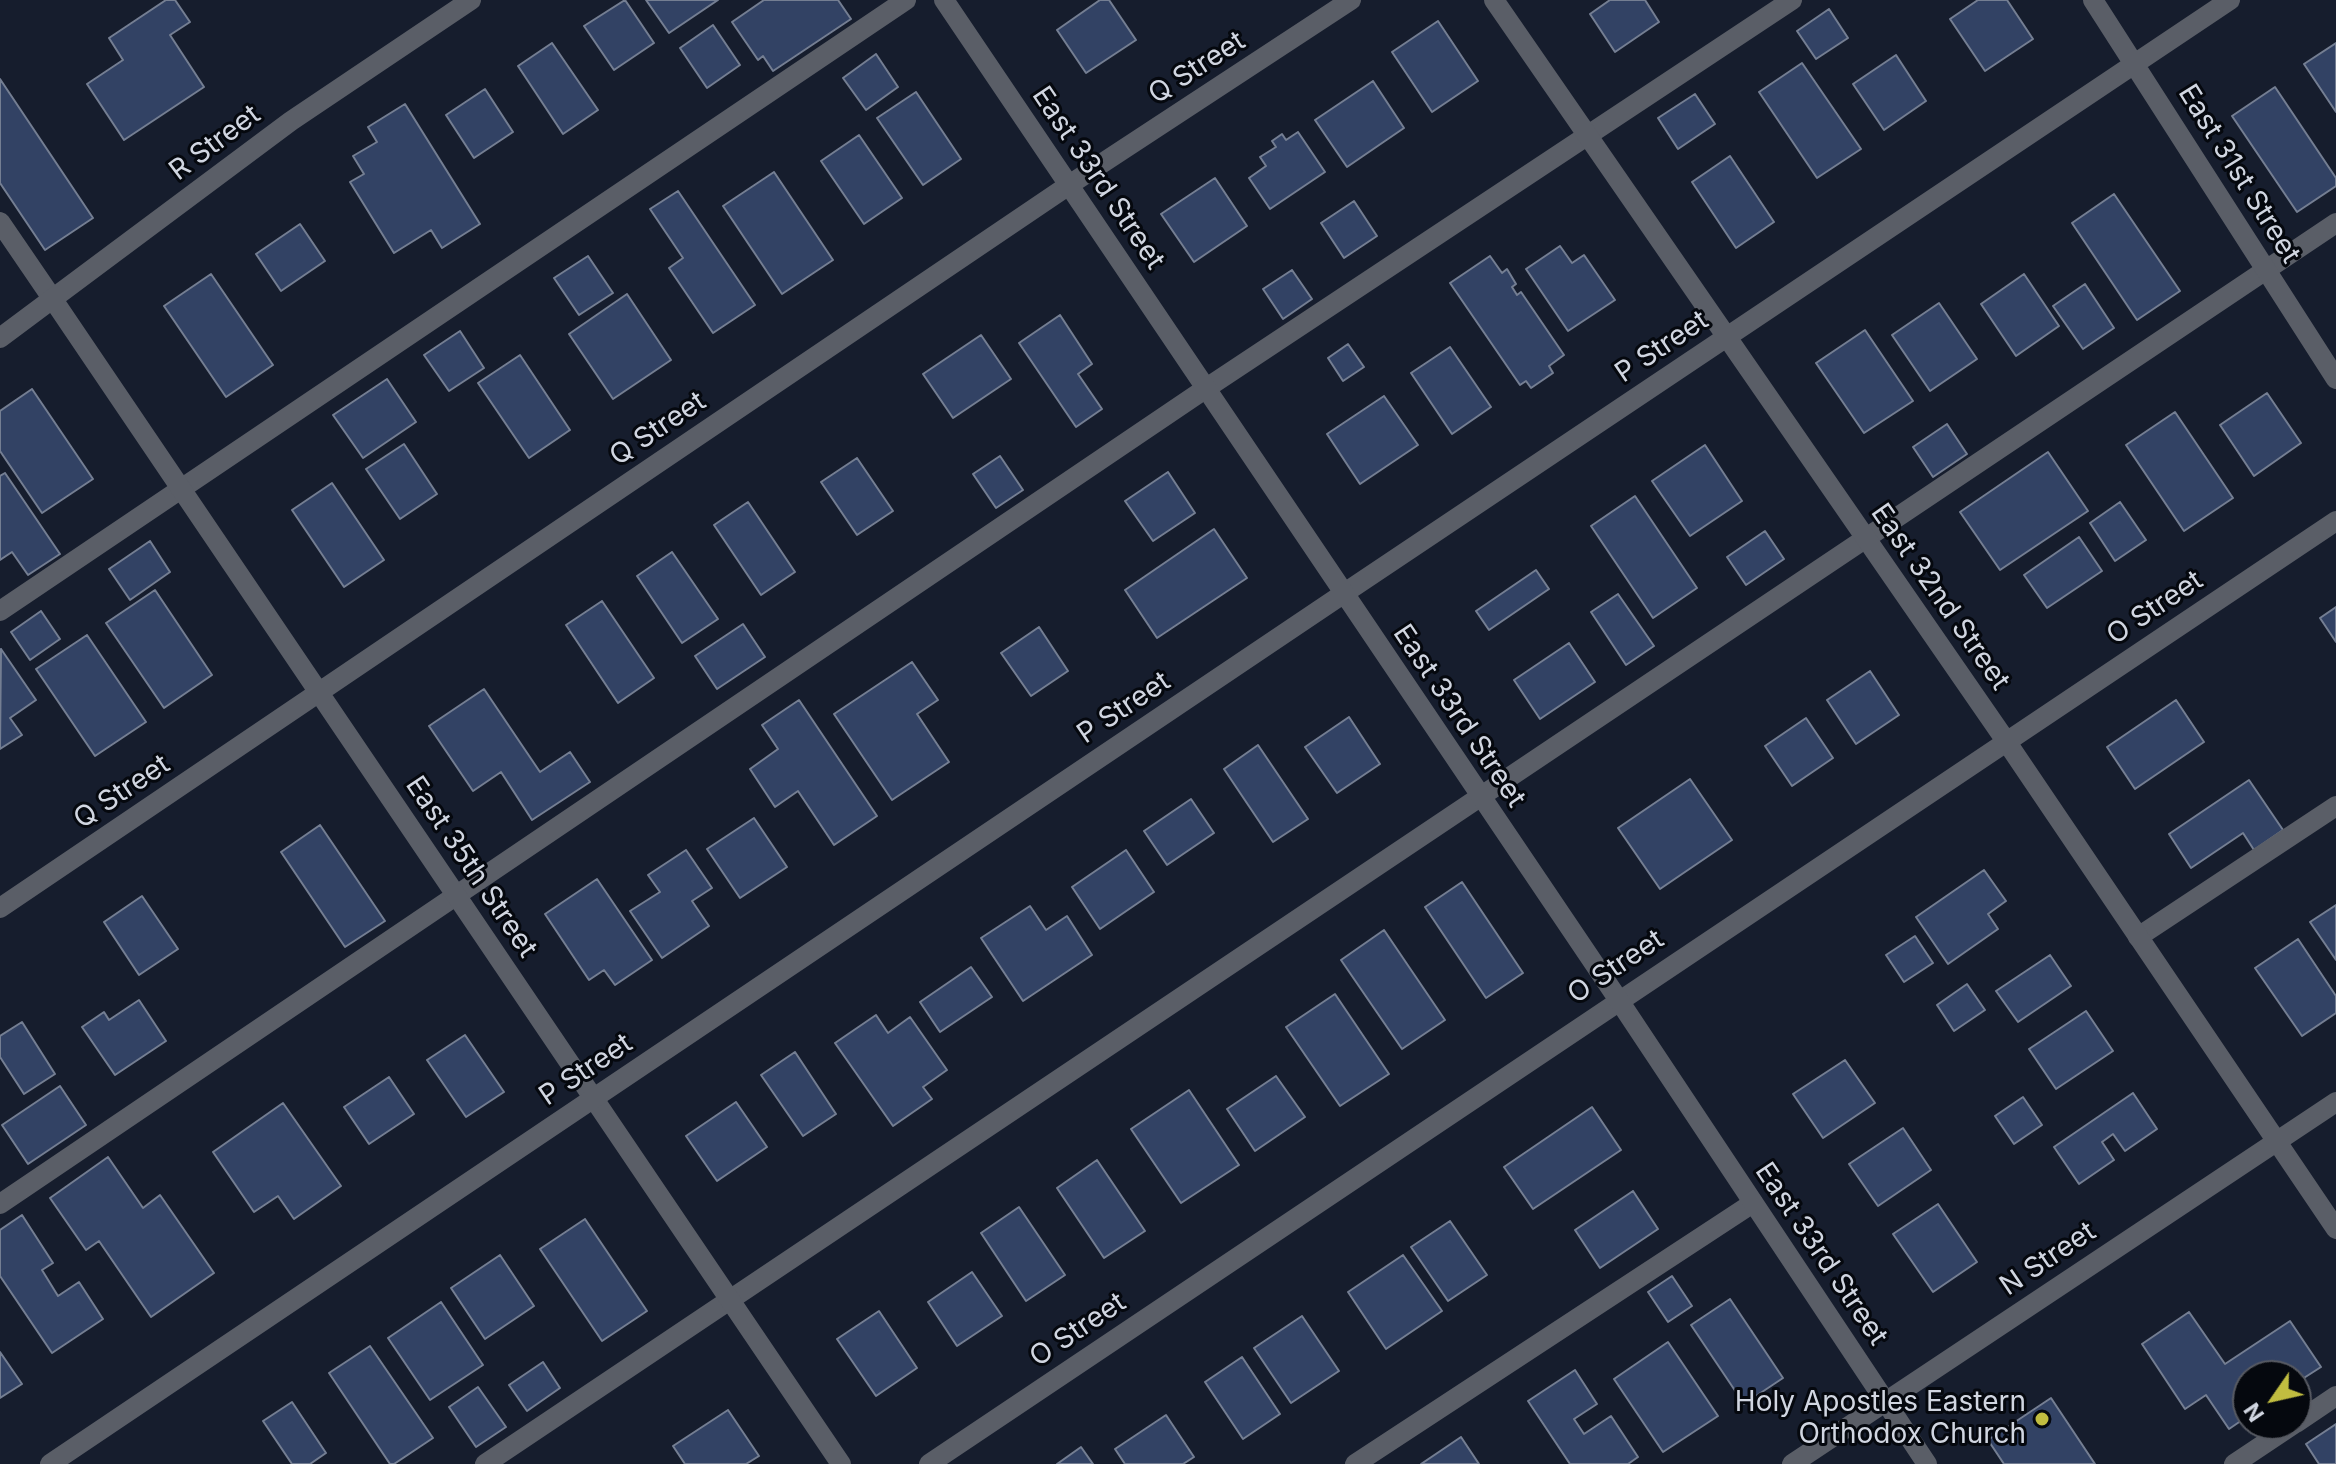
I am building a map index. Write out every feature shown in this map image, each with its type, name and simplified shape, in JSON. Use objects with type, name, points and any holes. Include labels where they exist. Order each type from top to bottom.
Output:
[{"type":"street","name":"R Street","points":[[0,338],[54,301],[291,121],[471,0]]},
{"type":"street","points":[[0,611],[906,0]]},
{"type":"street","name":"East 33rd Street","points":[[944,0],[1618,999],[1927,1464]]},
{"type":"street","name":"Q Street","points":[[0,908],[1069,185],[1351,0]]},
{"type":"street","name":"East 32nd Street","points":[[1494,0],[2006,741],[2336,1229]]},
{"type":"street","points":[[0,1204],[1205,389],[1792,0]]},
{"type":"street","name":"East 31st Street","points":[[2093,0],[2336,379]]},
{"type":"street","name":"P Street","points":[[50,1464],[2230,0]]},
{"type":"street","name":"East 35th Street","points":[[0,222],[841,1464]]},
{"type":"street","points":[[485,1464],[1478,795],[2336,223]]},
{"type":"street","name":"O Street","points":[[929,1464],[1618,999],[2336,521]]},
{"type":"street","points":[[2138,937],[2336,806]]},
{"type":"street","name":"N Street","points":[[1792,1464],[2336,1102]]},
{"type":"street","points":[[1355,1464],[1753,1203]]},
{"type":"street","points":[[2312,1412],[2336,1396]]},
{"type":"street","points":[[2234,1464],[2270,1440]]},
{"type":"building","points":[[166,0],[175,0],[190,22],[170,35],[204,87],[124,140],[87,84],[123,60],[109,38]]},
{"type":"building","points":[[625,0],[654,43],[614,70],[584,26]]},
{"type":"building","points":[[646,0],[718,0],[669,33]]},
{"type":"building","points":[[764,0],[838,0],[851,19],[773,71],[763,56],[758,60],[732,22]]},
{"type":"building","points":[[1100,0],[1109,0],[1136,40],[1086,73],[1057,30]]},
{"type":"building","points":[[1610,0],[1645,0],[1659,22],[1615,52],[1590,14]]},
{"type":"building","points":[[1978,0],[2007,0],[2033,39],[1985,71],[1950,19]]},
{"type":"building","points":[[1829,9],[1848,38],[1816,59],[1797,31]]},
{"type":"building","points":[[1438,21],[1478,81],[1432,112],[1392,52]]},
{"type":"building","points":[[713,25],[740,65],[707,88],[680,48]]},
{"type":"building","points":[[552,43],[598,110],[563,134],[518,66]]},
{"type":"building","points":[[2336,43],[2336,112],[2304,64]]},
{"type":"building","points":[[876,54],[898,87],[866,110],[843,78]]},
{"type":"building","points":[[1896,55],[1926,101],[1884,130],[1853,84]]},
{"type":"building","points":[[1802,63],[1861,149],[1817,178],[1759,92]]},
{"type":"building","points":[[0,79],[93,218],[45,250],[0,183]]},
{"type":"building","points":[[1373,81],[1404,128],[1347,167],[1315,120]]},
{"type":"building","points":[[2275,87],[2336,178],[2336,186],[2297,212],[2232,116]]},
{"type":"building","points":[[485,89],[513,132],[474,158],[446,115]]},
{"type":"building","points":[[916,92],[961,159],[923,185],[877,118]]},
{"type":"building","points":[[1695,94],[1715,124],[1678,149],[1658,118]]},
{"type":"building","points":[[405,104],[480,224],[442,248],[431,230],[394,253],[350,182],[364,174],[353,156],[377,142],[368,127]]},
{"type":"building","points":[[1298,132],[1325,172],[1270,209],[1249,178],[1266,166],[1260,157],[1276,147],[1272,141],[1282,134],[1286,140]]},
{"type":"building","points":[[859,135],[902,198],[864,224],[821,161]]},
{"type":"building","points":[[1730,156],[1774,222],[1736,248],[1692,182]]},
{"type":"building","points":[[774,172],[833,260],[782,294],[723,206]]},
{"type":"building","points":[[1215,178],[1247,226],[1194,262],[1161,214]]},
{"type":"building","points":[[678,191],[755,305],[713,333],[669,268],[683,258],[650,209]]},
{"type":"building","points":[[2114,194],[2180,291],[2137,320],[2072,223]]},
{"type":"building","points":[[1354,201],[1377,236],[1344,258],[1321,223]]},
{"type":"building","points":[[300,224],[325,261],[281,291],[256,254]]},
{"type":"building","points":[[1560,246],[1572,263],[1584,255],[1615,300],[1568,331],[1526,269]]},
{"type":"building","points":[[588,256],[613,293],[579,315],[554,278]]},
{"type":"building","points":[[1490,256],[1502,273],[1507,269],[1516,284],[1512,287],[1517,295],[1521,292],[1564,355],[1549,366],[1553,373],[1531,388],[1526,381],[1520,385],[1450,283]]},
{"type":"building","points":[[1292,270],[1312,299],[1283,319],[1263,289]]},
{"type":"building","points":[[211,274],[273,365],[226,397],[164,306]]},
{"type":"building","points":[[2024,274],[2059,326],[2016,356],[1981,304]]},
{"type":"building","points":[[2085,284],[2114,328],[2083,349],[2053,306]]},
{"type":"building","points":[[627,294],[671,360],[613,399],[569,334]]},
{"type":"building","points":[[1939,303],[1977,359],[1930,391],[1892,335]]},
{"type":"building","points":[[1060,315],[1092,364],[1078,374],[1102,409],[1076,427],[1019,343]]},
{"type":"building","points":[[1865,330],[1913,401],[1864,433],[1816,363]]},
{"type":"building","points":[[460,331],[484,368],[449,391],[424,355]]},
{"type":"building","points":[[981,335],[1011,379],[953,418],[923,374]]},
{"type":"building","points":[[1348,344],[1364,367],[1343,381],[1328,358]]},
{"type":"building","points":[[1450,347],[1491,407],[1452,434],[1411,373]]},
{"type":"building","points":[[520,355],[570,430],[529,458],[478,383]]},
{"type":"building","points":[[387,379],[416,422],[363,458],[333,415]]},
{"type":"building","points":[[32,389],[93,479],[42,513],[0,451],[0,411]]},
{"type":"building","points":[[2267,393],[2301,443],[2254,476],[2220,425]]},
{"type":"building","points":[[1384,396],[1418,445],[1360,484],[1327,434]]},
{"type":"building","points":[[2175,412],[2233,498],[2184,531],[2126,445]]},
{"type":"building","points":[[1947,424],[1967,454],[1933,477],[1913,447]]},
{"type":"building","points":[[404,444],[437,494],[400,519],[366,469]]},
{"type":"building","points":[[1705,445],[1742,501],[1690,536],[1652,481]]},
{"type":"building","points":[[2048,452],[2088,511],[2000,570],[1960,512]]},
{"type":"building","points":[[1000,456],[1023,490],[996,508],[973,474]]},
{"type":"building","points":[[857,458],[893,511],[857,535],[821,482]]},
{"type":"building","points":[[1168,472],[1195,513],[1153,541],[1125,501]]},
{"type":"building","points":[[5,473],[60,554],[28,575],[12,552],[0,560],[0,476]]},
{"type":"building","points":[[332,483],[384,560],[344,587],[292,510]]},
{"type":"building","points":[[1635,496],[1697,588],[1653,618],[1591,526]]},
{"type":"building","points":[[748,502],[795,572],[761,595],[714,525]]},
{"type":"building","points":[[2120,502],[2146,540],[2115,561],[2090,523]]},
{"type":"building","points":[[1214,529],[1247,578],[1157,638],[1125,590]]},
{"type":"building","points":[[1765,531],[1784,559],[1746,585],[1727,557]]},
{"type":"building","points":[[2079,537],[2102,571],[2047,608],[2024,575]]},
{"type":"building","points":[[150,541],[170,572],[130,600],[109,569]]},
{"type":"building","points":[[672,552],[718,619],[682,643],[637,576]]},
{"type":"building","points":[[1536,570],[1549,589],[1489,630],[1476,611]]},
{"type":"building","points":[[155,590],[212,675],[164,708],[106,623]]},
{"type":"building","points":[[1618,594],[1654,646],[1626,665],[1591,612]]},
{"type":"building","points":[[602,601],[654,678],[618,703],[566,625]]},
{"type":"building","points":[[2336,607],[2336,642],[2320,618]]},
{"type":"building","points":[[41,611],[60,639],[30,660],[11,632]]},
{"type":"building","points":[[743,624],[765,657],[717,689],[695,656]]},
{"type":"building","points":[[1039,627],[1068,671],[1031,696],[1001,653]]},
{"type":"building","points":[[87,635],[146,722],[95,756],[36,669]]},
{"type":"building","points":[[1569,643],[1595,682],[1540,719],[1514,680]]},
{"type":"building","points":[[1,649],[36,700],[10,718],[22,735],[0,749]]},
{"type":"building","points":[[912,662],[938,700],[917,714],[949,762],[892,800],[834,714]]},
{"type":"building","points":[[1870,671],[1899,715],[1856,744],[1827,700]]},
{"type":"building","points":[[484,689],[540,772],[570,752],[590,782],[532,820],[501,772],[473,791],[429,726]]},
{"type":"building","points":[[799,700],[877,816],[834,845],[798,791],[775,807],[750,769],[778,749],[762,725]]},
{"type":"building","points":[[2176,700],[2204,742],[2135,789],[2107,747]]},
{"type":"building","points":[[1349,717],[1380,764],[1337,793],[1305,747]]},
{"type":"building","points":[[1806,718],[1833,758],[1792,786],[1765,746]]},
{"type":"building","points":[[1258,745],[1308,819],[1273,842],[1224,769]]},
{"type":"building","points":[[1690,779],[1732,840],[1660,889],[1618,828]]},
{"type":"building","points":[[2249,780],[2283,830],[2254,850],[2243,833],[2191,868],[2169,834]]},
{"type":"building","points":[[1191,799],[1214,833],[1167,865],[1144,831]]},
{"type":"building","points":[[754,818],[787,867],[740,898],[707,849]]},
{"type":"building","points":[[320,825],[385,921],[345,947],[281,852]]},
{"type":"building","points":[[686,850],[712,888],[692,901],[709,926],[662,958],[630,911],[660,892],[648,875]]},
{"type":"building","points":[[1126,850],[1154,892],[1100,929],[1072,887]]},
{"type":"building","points":[[1984,870],[2006,901],[1988,914],[1998,929],[1948,964],[1916,917]]},
{"type":"building","points":[[597,879],[652,960],[615,985],[604,970],[589,980],[545,914]]},
{"type":"building","points":[[1462,882],[1523,973],[1486,998],[1425,907]]},
{"type":"building","points":[[142,896],[178,949],[139,975],[104,922]]},
{"type":"building","points":[[2336,905],[2336,960],[2310,922]]},
{"type":"building","points":[[1030,906],[1046,930],[1067,916],[1092,955],[1023,1001],[981,938]]},
{"type":"building","points":[[1384,930],[1445,1020],[1402,1049],[1341,960]]},
{"type":"building","points":[[1915,936],[1933,963],[1904,982],[1886,955]]},
{"type":"building","points":[[2298,939],[2336,996],[2336,1013],[2302,1036],[2255,968]]},
{"type":"building","points":[[2050,955],[2071,986],[2018,1022],[1996,991]]},
{"type":"building","points":[[971,967],[992,997],[940,1032],[920,1002]]},
{"type":"building","points":[[1967,984],[1985,1010],[1954,1031],[1937,1005]]},
{"type":"building","points":[[1335,994],[1389,1074],[1340,1106],[1286,1027]]},
{"type":"building","points":[[139,1000],[166,1041],[115,1075],[82,1027],[104,1012],[109,1020]]},
{"type":"building","points":[[2086,1011],[2113,1051],[2056,1089],[2029,1049]]},
{"type":"building","points":[[876,1015],[888,1033],[910,1017],[947,1070],[923,1087],[932,1099],[893,1126],[835,1043]]},
{"type":"building","points":[[22,1022],[55,1074],[24,1094],[0,1057],[0,1036]]},
{"type":"building","points":[[465,1035],[504,1092],[466,1117],[427,1060]]},
{"type":"building","points":[[795,1052],[836,1114],[803,1136],[761,1075]]},
{"type":"building","points":[[1845,1060],[1875,1103],[1823,1138],[1793,1094]]},
{"type":"building","points":[[1276,1076],[1305,1117],[1255,1151],[1227,1109]]},
{"type":"building","points":[[389,1077],[414,1114],[369,1144],[344,1107]]},
{"type":"building","points":[[60,1086],[86,1125],[28,1164],[2,1125]]},
{"type":"building","points":[[1189,1090],[1239,1165],[1181,1203],[1131,1129]]},
{"type":"building","points":[[2133,1093],[2157,1129],[2125,1151],[2113,1134],[2102,1142],[2114,1160],[2079,1184],[2054,1147]]},
{"type":"building","points":[[2023,1097],[2042,1125],[2014,1144],[1995,1116]]},
{"type":"building","points":[[736,1102],[767,1147],[717,1181],[686,1136]]},
{"type":"building","points":[[283,1103],[341,1186],[294,1219],[278,1196],[254,1212],[213,1152]]},
{"type":"building","points":[[1592,1107],[1621,1150],[1533,1209],[1504,1167]]},
{"type":"building","points":[[1903,1128],[1931,1170],[1878,1206],[1849,1164]]},
{"type":"building","points":[[108,1157],[143,1208],[160,1195],[214,1273],[151,1317],[99,1241],[86,1250],[50,1198]]},
{"type":"building","points":[[1097,1160],[1145,1231],[1104,1258],[1057,1188]]},
{"type":"building","points":[[1633,1191],[1658,1229],[1600,1268],[1575,1230]]},
{"type":"building","points":[[1938,1204],[1977,1262],[1933,1292],[1893,1234]]},
{"type":"building","points":[[1019,1207],[1065,1275],[1026,1301],[981,1233]]},
{"type":"building","points":[[22,1215],[53,1263],[42,1270],[58,1296],[79,1282],[103,1319],[52,1353],[0,1276],[0,1230]]},
{"type":"building","points":[[585,1219],[647,1311],[602,1341],[540,1249]]},
{"type":"building","points":[[1450,1221],[1487,1275],[1448,1301],[1411,1247]]},
{"type":"building","points":[[500,1255],[534,1306],[485,1339],[451,1288]]},
{"type":"building","points":[[1403,1255],[1442,1311],[1386,1349],[1348,1292]]},
{"type":"building","points":[[972,1272],[1002,1316],[957,1346],[928,1302]]},
{"type":"building","points":[[1672,1276],[1692,1306],[1668,1322],[1648,1292]]},
{"type":"building","points":[[1730,1299],[1783,1378],[1744,1404],[1691,1325]]},
{"type":"building","points":[[441,1302],[483,1365],[430,1400],[388,1338]]},
{"type":"building","points":[[879,1311],[917,1368],[876,1396],[837,1339]]},
{"type":"building","points":[[2189,1312],[2225,1364],[2290,1321],[2321,1367],[2312,1373],[2312,1360],[2232,1360],[2232,1427],[2229,1429],[2206,1395],[2185,1409],[2142,1344]]},
{"type":"building","points":[[1302,1316],[1339,1371],[1291,1403],[1254,1348]]},
{"type":"building","points":[[1668,1342],[1718,1416],[1663,1452],[1614,1379]]},
{"type":"building","points":[[370,1346],[433,1438],[394,1464],[390,1464],[329,1373]]},
{"type":"building","points":[[0,1352],[22,1384],[0,1398]]},
{"type":"building","points":[[1242,1357],[1280,1414],[1243,1439],[1205,1382]]},
{"type":"building","points":[[543,1362],[560,1388],[527,1411],[509,1385]]},
{"type":"building","points":[[1575,1370],[1597,1404],[1574,1419],[1584,1434],[1611,1416],[1638,1457],[1628,1464],[1570,1464],[1528,1401]]},
{"type":"building","points":[[478,1387],[506,1427],[476,1447],[449,1407]]},
{"type":"building","name":"Holy Apostles Eastern Orthodox Church","points":[[2051,1398],[2095,1464],[2004,1464],[1988,1440]]},
{"type":"building","points":[[292,1402],[326,1453],[310,1464],[292,1464],[263,1421]]},
{"type":"building","points":[[728,1410],[759,1456],[746,1464],[685,1464],[673,1446]]},
{"type":"building","points":[[1166,1415],[1194,1457],[1183,1464],[1125,1464],[1115,1449]]},
{"type":"building","points":[[2336,1424],[2336,1464],[2319,1464],[2306,1444]]},
{"type":"building","points":[[1461,1437],[1479,1464],[1421,1464]]},
{"type":"building","points":[[1081,1447],[1093,1464],[1057,1464]]},
{"type":"place","name":"Holy Apostles Eastern Orthodox Church","points":[[2042,1419]]}]
